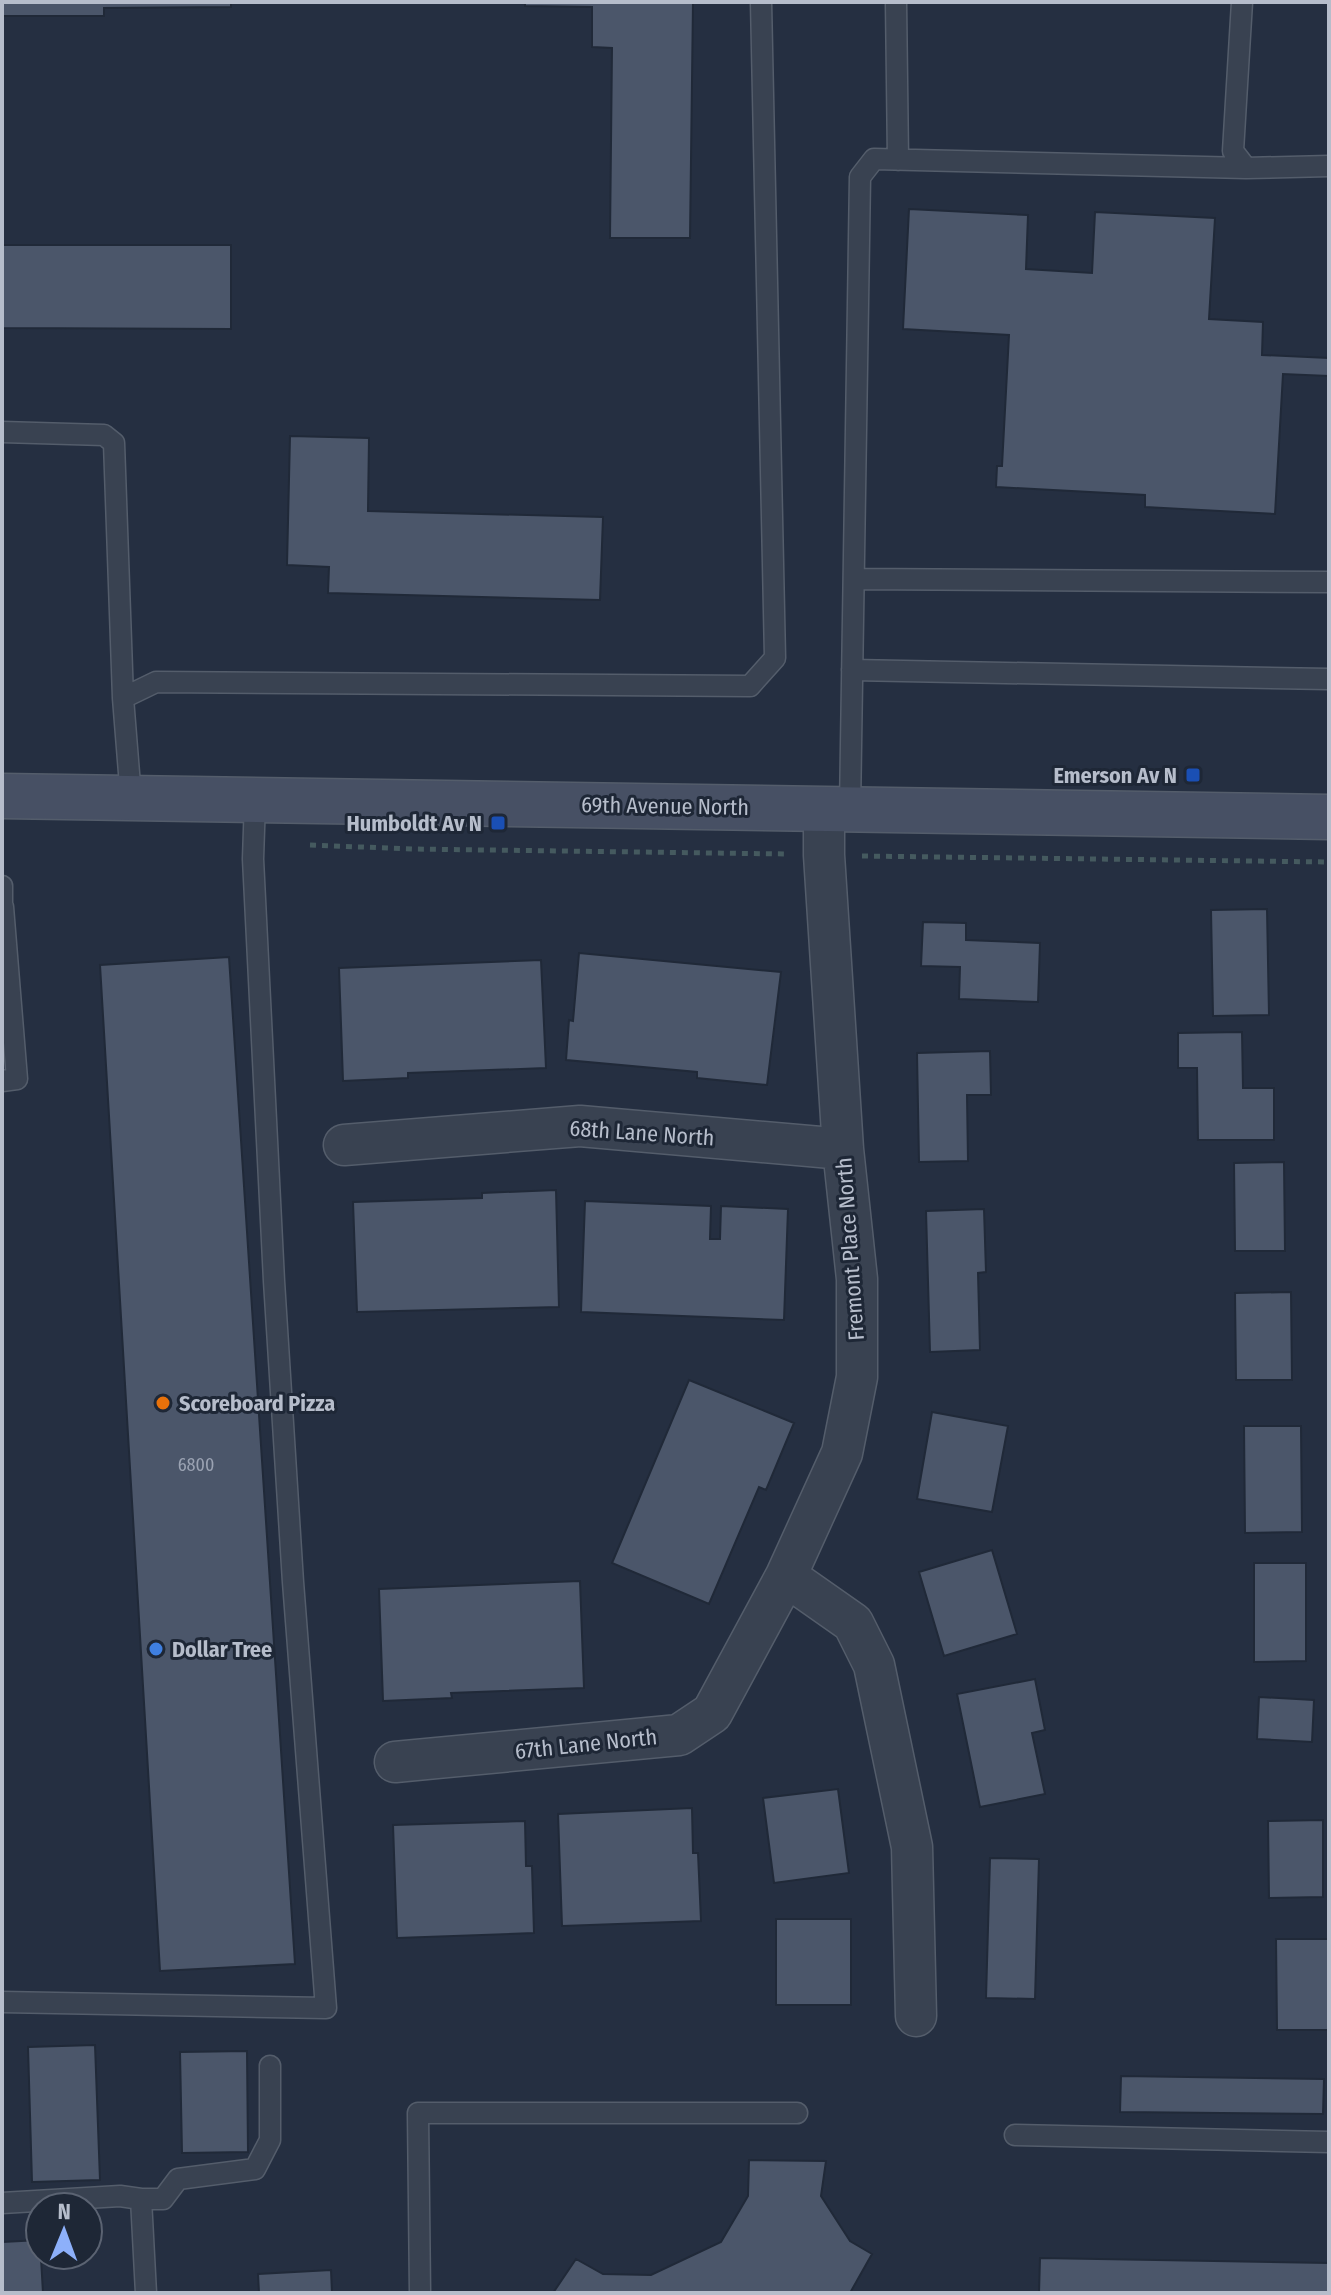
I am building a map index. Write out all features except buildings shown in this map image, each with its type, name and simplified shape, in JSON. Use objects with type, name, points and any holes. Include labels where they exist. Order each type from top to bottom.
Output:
[{"type":"street","name":"69th Avenue North","points":[[2,796],[131,798],[254,821],[837,809],[1329,817]]},
{"type":"street","name":"Fremont Place North","points":[[786,1576],[842,1453],[857,1377],[857,1279],[843,1149],[824,855],[837,809]]},
{"type":"street","name":"68th Lane North","points":[[344,1145],[580,1126],[843,1149]]},
{"type":"street","name":"67th Lane North","points":[[395,1762],[679,1735],[712,1713],[786,1576]]},
{"type":"street","points":[[786,1576],[853,1623],[874,1665],[912,1847],[916,2016]]},
{"type":"lane","points":[[123,698],[156,682],[750,686],[775,658],[761,2]]},
{"type":"lane","points":[[896,2],[898,160]]},
{"type":"lane","points":[[1242,2],[1233,151],[1246,168]]},
{"type":"lane","points":[[837,809],[852,670],[860,177],[874,159],[1246,168],[1329,166]]},
{"type":"lane","points":[[2,432],[104,435],[114,443],[123,698],[131,798]]},
{"type":"lane","points":[[854,579],[1329,582]]},
{"type":"lane","points":[[852,670],[1329,679]]},
{"type":"lane","points":[[2,2002],[326,2008],[293,1582],[274,1281],[254,821]]},
{"type":"lane","points":[[2,886],[17,1079],[2,1081]]},
{"type":"lane","points":[[2,2203],[107,2196],[163,2199],[178,2179],[255,2169],[270,2140],[270,2066]]},
{"type":"lane","points":[[420,2293],[418,2113],[797,2113]]},
{"type":"lane","points":[[1015,2135],[1329,2142]]},
{"type":"lane","points":[[141,2199],[146,2293]]},
{"type":"path","points":[[254,821],[412,849],[1329,862]]},
{"type":"place","name":"Emerson Av N","points":[[1193,775]]},
{"type":"place","name":"Humboldt Av N","points":[[498,823]]},
{"type":"place","name":"Scoreboard Pizza","points":[[163,1403]]},
{"type":"place","name":"Dollar Tree","points":[[156,1649]]}]
